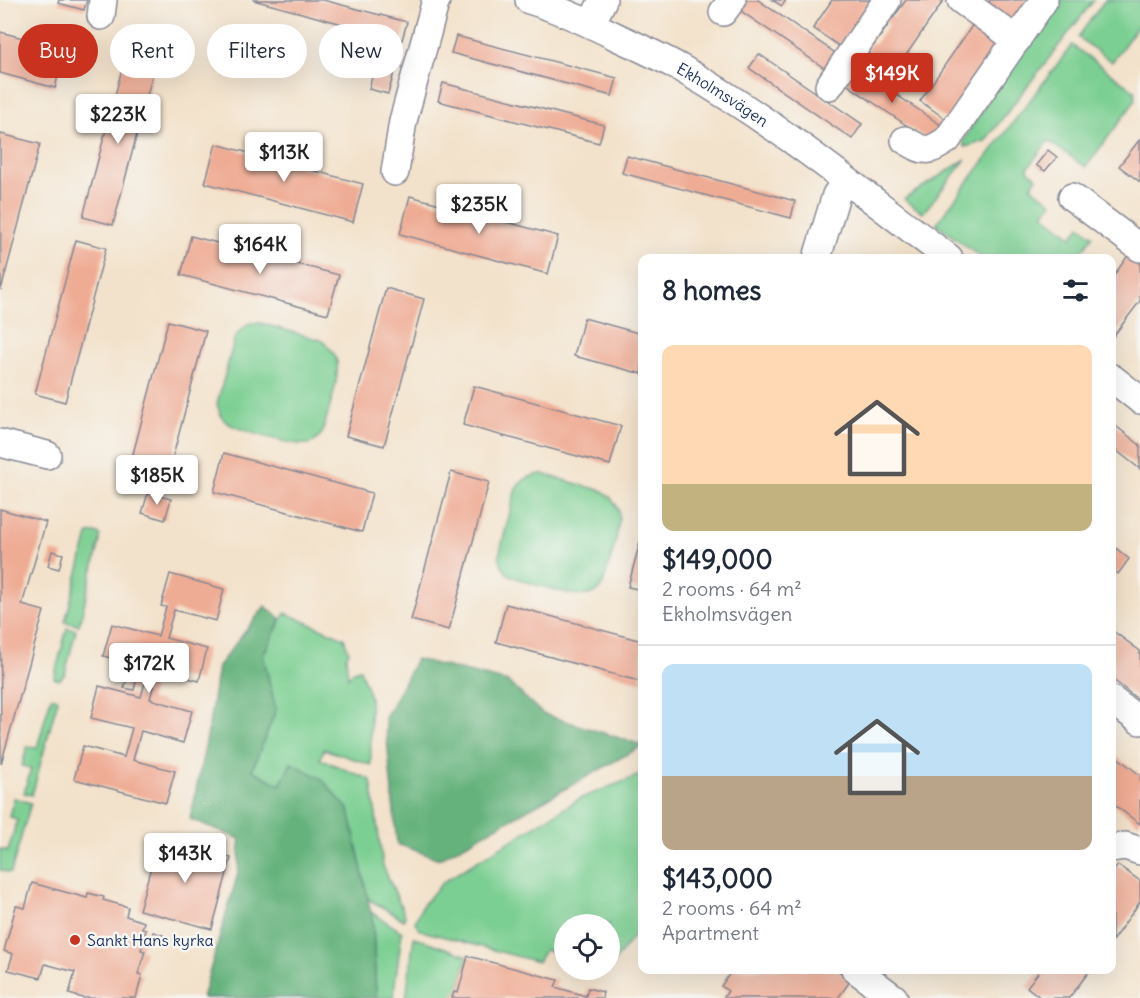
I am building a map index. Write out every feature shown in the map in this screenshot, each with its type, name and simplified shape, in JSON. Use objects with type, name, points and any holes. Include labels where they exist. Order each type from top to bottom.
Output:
[{"type":"street","points":[[394,172],[404,121],[436,0]]},
{"type":"street","name":"Ekholmsvägen","points":[[529,0],[591,24],[681,68],[773,127],[944,254]]},
{"type":"street","points":[[591,24],[603,0]]},
{"type":"street","points":[[829,86],[887,0]]},
{"type":"street","points":[[961,0],[1017,40]]},
{"type":"street","points":[[905,140],[922,149],[933,149],[947,140],[1044,0]]},
{"type":"street","points":[[818,254],[836,195],[846,181]]},
{"type":"street","points":[[1072,197],[1140,248]]},
{"type":"street","points":[[1116,381],[1140,400]]},
{"type":"street","points":[[0,443],[47,455]]},
{"type":"street","points":[[1116,703],[1140,721]]},
{"type":"street","points":[[1116,847],[1125,846],[1140,851]]},
{"type":"street","points":[[862,974],[894,998]]},
{"type":"green space","points":[[1051,0],[1094,0],[985,141],[965,147],[963,142],[966,136]]},
{"type":"green space","points":[[1105,0],[1140,0],[1140,23],[1112,62],[1078,37]]},
{"type":"green space","points":[[1072,45],[1135,91],[1135,101],[1086,167],[1048,141],[1027,169],[1037,178],[1031,187],[1052,203],[1043,214],[1072,237],[1080,226],[1093,236],[1080,254],[977,254],[936,224]]},
{"type":"green space","points":[[966,159],[923,213],[904,199]]},
{"type":"green space","points":[[250,323],[260,323],[321,340],[335,355],[337,374],[333,395],[322,433],[314,442],[290,443],[265,437],[231,425],[221,415],[217,404],[235,337]]},
{"type":"green space","points":[[542,474],[603,491],[614,501],[618,509],[617,535],[611,557],[603,584],[594,594],[572,594],[546,588],[512,576],[502,566],[499,555],[516,488],[528,478]]},
{"type":"green space","points":[[91,533],[100,535],[100,541],[79,625],[65,622],[88,535]]},
{"type":"green space","points":[[265,606],[281,619],[263,655],[276,710],[252,770],[280,785],[291,763],[321,778],[349,810],[373,923],[376,998],[202,998],[238,873],[240,839],[190,819],[208,732],[218,666]]},
{"type":"green space","points":[[285,613],[344,638],[349,653],[346,656],[348,678],[353,671],[360,669],[370,697],[371,765],[324,749],[320,759],[371,780],[383,866],[405,915],[404,920],[368,899],[349,810],[280,785],[252,770],[276,710],[263,655]]},
{"type":"green space","points":[[67,628],[76,630],[65,674],[59,680],[54,678]]},
{"type":"green space","points":[[416,659],[508,682],[543,714],[638,744],[638,748],[439,859],[397,844],[385,718]]},
{"type":"green space","points":[[51,697],[58,699],[32,795],[24,793],[31,768],[22,766],[27,747],[37,748]]},
{"type":"green space","points":[[638,776],[638,930],[620,954],[620,914],[554,914],[554,953],[545,950],[538,962],[419,929],[415,922],[422,906],[443,882],[581,798]]},
{"type":"green space","points":[[14,798],[31,803],[9,873],[0,870],[0,849],[8,851],[17,820],[9,816]]},
{"type":"green space","points":[[371,912],[402,932],[393,998],[376,998]]},
{"type":"green space","points":[[414,937],[468,956],[458,993],[452,998],[406,998]]},
{"type":"building","points":[[59,0],[87,0],[84,10],[58,3]]},
{"type":"building","points":[[253,0],[323,0],[407,22],[403,36],[403,24],[342,24]]},
{"type":"building","points":[[739,0],[758,0],[841,57],[830,72],[735,7]]},
{"type":"building","points":[[772,0],[786,0],[782,6]]},
{"type":"building","points":[[832,0],[877,0],[874,4],[870,1],[857,19],[861,22],[856,29],[852,27],[839,46],[813,28]]},
{"type":"building","points":[[906,0],[944,0],[889,80],[863,62],[870,52],[866,50],[871,43],[874,45],[889,24],[885,22],[890,15],[893,18]]},
{"type":"building","points":[[990,0],[1029,0],[1010,26],[985,8]]},
{"type":"building","points":[[978,17],[1004,35],[946,119],[920,101]]},
{"type":"building","points":[[0,32],[18,37],[18,78],[0,73]]},
{"type":"building","points":[[456,36],[617,78],[612,96],[451,53]]},
{"type":"building","points":[[759,54],[862,124],[852,139],[749,68]]},
{"type":"building","points":[[853,65],[942,126],[931,142],[842,81]]},
{"type":"building","points":[[18,78],[58,78],[55,88]]},
{"type":"building","points":[[120,78],[152,78],[113,225],[83,217]]},
{"type":"building","points":[[372,78],[392,78],[388,94],[369,89]]},
{"type":"building","points":[[443,83],[604,125],[599,143],[438,101]]},
{"type":"building","points":[[1,134],[40,144],[1,290],[0,139]]},
{"type":"building","points":[[1140,139],[1140,182],[1119,166]]},
{"type":"building","points":[[216,144],[363,184],[353,222],[205,183]]},
{"type":"building","points":[[1048,150],[1057,157],[1045,171],[1036,165]]},
{"type":"building","points":[[627,156],[795,201],[791,218],[622,173]]},
{"type":"building","points":[[410,196],[558,236],[548,274],[400,234]]},
{"type":"building","points":[[191,236],[339,275],[328,314],[181,275]]},
{"type":"building","points":[[76,240],[106,248],[65,402],[35,394]]},
{"type":"building","points":[[1129,254],[1140,263],[1140,301],[1116,333],[1116,272]]},
{"type":"building","points":[[386,288],[424,299],[384,446],[346,436]]},
{"type":"building","points":[[584,318],[638,333],[638,373],[574,356]]},
{"type":"building","points":[[168,321],[206,331],[167,479],[129,469]]},
{"type":"building","points":[[474,386],[621,426],[610,465],[463,425]]},
{"type":"building","points":[[1116,426],[1140,445],[1140,469],[1116,450]]},
{"type":"building","points":[[224,453],[372,493],[362,532],[214,492]]},
{"type":"building","points":[[451,472],[489,482],[449,630],[411,620]]},
{"type":"building","points":[[148,493],[171,499],[165,520],[142,513]]},
{"type":"building","points":[[0,509],[46,522],[22,605],[44,611],[1,764]]},
{"type":"building","points":[[1116,548],[1129,559],[1118,574],[1116,572]]},
{"type":"building","points":[[638,549],[638,589],[628,587]]},
{"type":"building","points":[[52,551],[63,554],[59,569],[48,566]]},
{"type":"building","points":[[170,574],[224,589],[216,621],[174,610],[166,638],[207,649],[199,681],[158,670],[150,699],[192,711],[183,743],[141,731],[133,760],[175,771],[166,803],[74,779],[83,746],[124,757],[132,728],[91,718],[99,686],[141,697],[149,668],[103,656],[112,624],[158,636],[166,607],[161,606]]},
{"type":"building","points":[[506,604],[638,640],[638,681],[496,642]]},
{"type":"building","points":[[1116,633],[1140,651],[1140,701],[1116,682]]},
{"type":"building","points":[[128,676],[137,678],[134,690],[124,688]]},
{"type":"building","points":[[1116,756],[1140,775],[1140,824],[1116,806]]},
{"type":"building","points":[[159,838],[231,858],[212,929],[139,910]]},
{"type":"building","points":[[1118,865],[1140,881],[1140,902],[1116,935],[1116,868]]},
{"type":"building","name":"Sankt Hans kyrka","points":[[32,883],[87,898],[88,893],[104,897],[103,900],[128,907],[126,916],[144,922],[142,929],[146,930],[141,950],[145,951],[138,974],[142,975],[136,998],[83,998],[69,994],[75,972],[45,964],[41,978],[8,970],[13,954],[4,951],[16,906],[25,908]]},
{"type":"building","points":[[153,932],[163,935],[161,942],[151,940]]},
{"type":"building","points":[[468,956],[558,980],[555,987],[586,996],[588,988],[603,992],[602,998],[452,998],[454,992],[458,993]]},
{"type":"building","points":[[729,974],[842,974],[851,980],[838,998],[723,998],[728,991],[721,986]]},
{"type":"building","points":[[1037,974],[1087,974],[1069,998],[1041,998],[1027,987]]},
{"type":"place","name":"Sankt Hans kyrka","points":[[75,940]]}]
